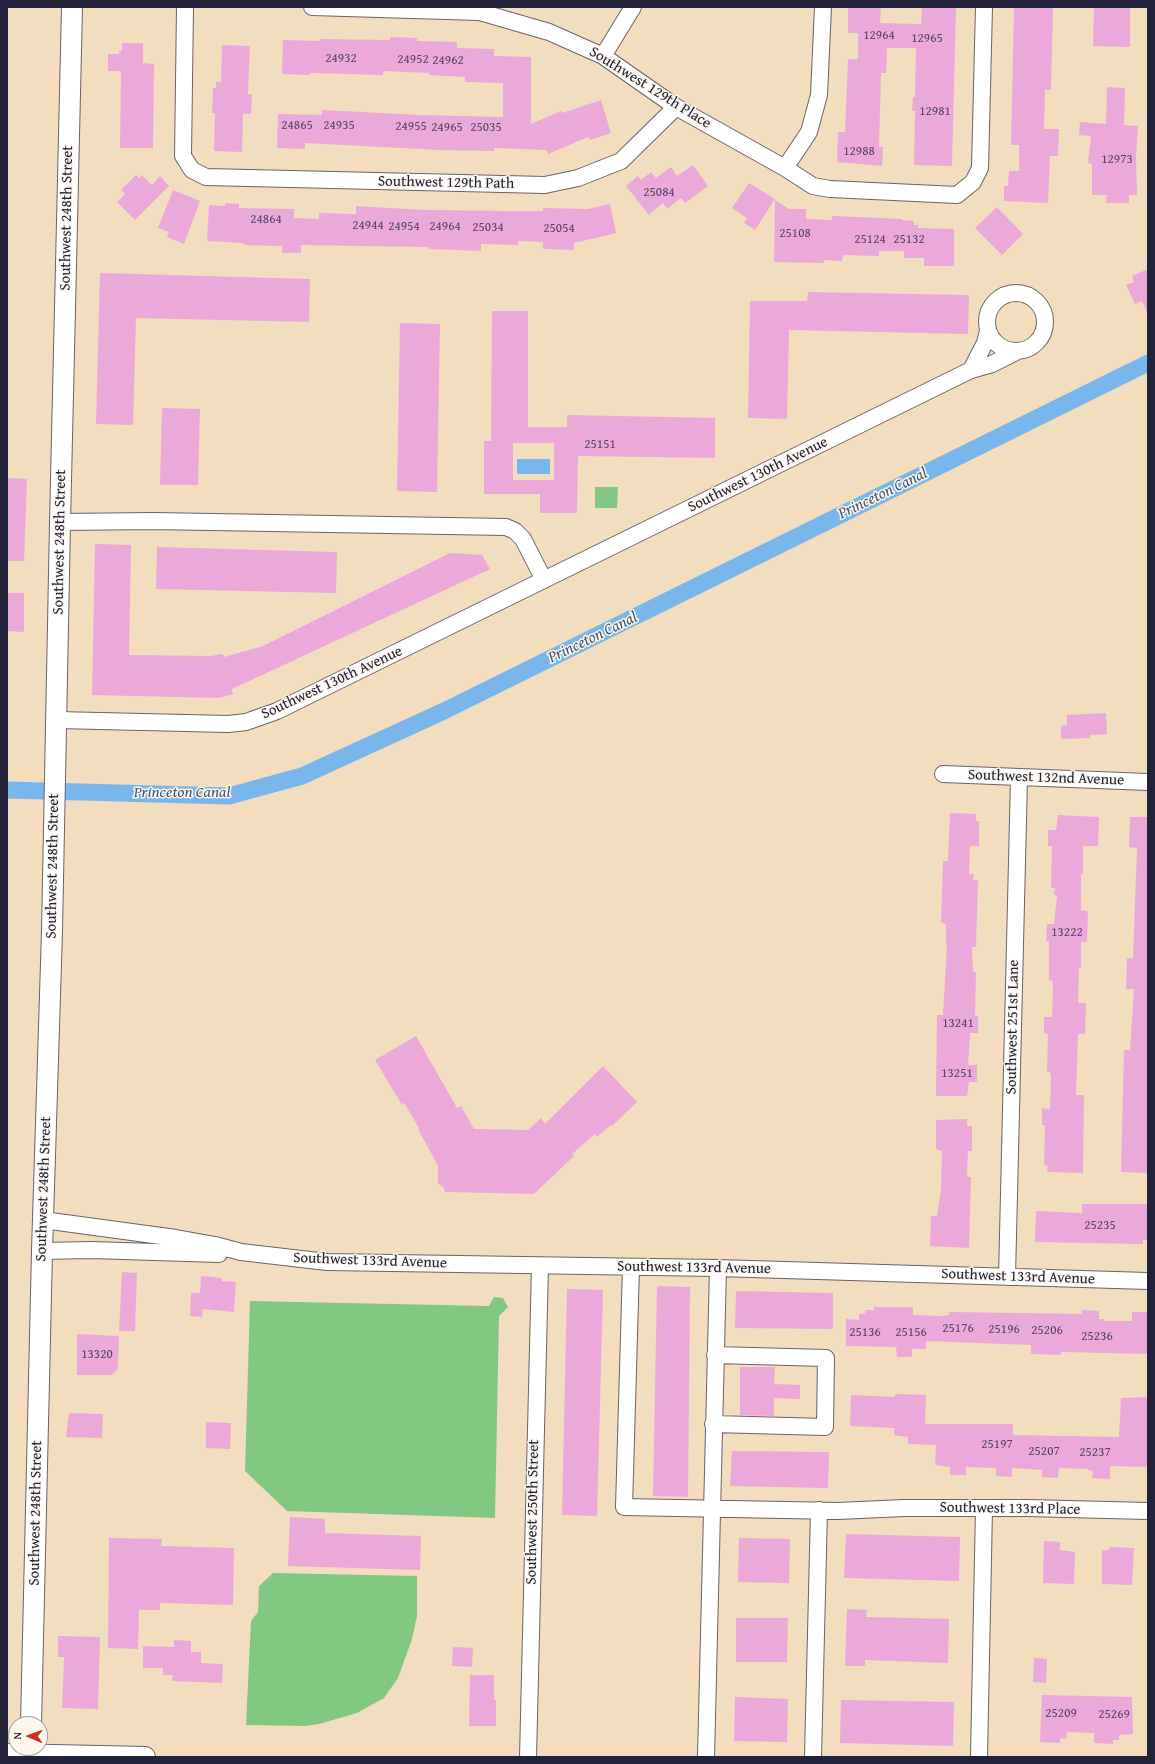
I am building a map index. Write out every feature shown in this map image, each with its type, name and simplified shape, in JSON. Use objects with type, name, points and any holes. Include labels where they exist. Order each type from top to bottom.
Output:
[{"type":"street","name":"Southwest 248th Street","points":[[31,1716],[42,1251],[52,939],[72,7]]},
{"type":"street","name":"Southwest 129th Path","points":[[185,7],[183,156],[192,170],[206,177],[544,185],[578,178],[622,161],[676,107]]},
{"type":"street","name":"Southwest 129th Place","points":[[312,7],[480,12],[548,32],[603,56],[676,107],[785,168],[813,186],[830,189],[957,195],[973,182],[980,168],[984,7]]},
{"type":"street","points":[[603,56],[633,7]]},
{"type":"street","points":[[785,168],[809,132],[819,95],[823,7]]},
{"type":"street","points":[[971,370],[985,343],[988,332],[988,315],[991,308],[999,298],[1009,293],[1017,292],[1033,297],[1043,310],[1045,326],[1043,334],[1033,346],[1018,351],[1003,348],[988,332]]},
{"type":"street","name":"Southwest 130th Avenue","points":[[57,720],[213,724],[246,722],[277,711],[971,370],[992,364],[1018,351]]},
{"type":"street","points":[[60,522],[153,520],[506,527],[515,531],[523,539],[544,580]]},
{"type":"street","name":"Southwest 132nd Avenue","points":[[943,774],[1148,782]]},
{"type":"street","name":"Southwest 251st Lane","points":[[1007,1277],[1019,778]]},
{"type":"street","name":"Southwest 133rd Avenue","points":[[43,1220],[176,1238],[215,1245],[241,1252],[327,1262],[718,1268],[1148,1281]]},
{"type":"street","name":"Southwest 133rd Avenue","points":[[42,1251],[91,1250],[218,1254],[241,1252]]},
{"type":"street","name":"Southwest 250th Street","points":[[528,1757],[540,1266]]},
{"type":"street","name":"Southwest 133rd Place","points":[[631,1267],[624,1507],[819,1510],[984,1508],[1148,1511]]},
{"type":"street","points":[[706,1757],[718,1268]]},
{"type":"street","points":[[713,1424],[825,1427],[826,1358],[715,1355]]},
{"type":"street","points":[[979,1757],[984,1508]]},
{"type":"street","points":[[812,1757],[819,1510]]},
{"type":"street","points":[[48,1754],[145,1757]]},
{"type":"green space","points":[[595,487],[618,487],[617,508],[595,508]]},
{"type":"green space","points":[[494,1297],[503,1298],[508,1307],[499,1316],[495,1518],[287,1511],[245,1471],[250,1301],[489,1306]]},
{"type":"green space","points":[[273,1573],[417,1576],[417,1616],[412,1639],[398,1678],[384,1698],[357,1713],[319,1724],[306,1726],[246,1725],[251,1621],[258,1612],[259,1586]]},
{"type":"water","points":[[517,459],[550,459],[550,474],[517,474]]},
{"type":"building","points":[[848,7],[881,7],[880,23],[921,24],[922,7],[956,7],[952,166],[914,165],[915,111],[912,111],[913,97],[915,97],[916,48],[887,48],[886,73],[881,73],[879,147],[883,147],[882,166],[837,162],[838,132],[845,132],[848,59],[858,59],[858,33],[848,33]]},
{"type":"building","points":[[1014,7],[1053,7],[1051,90],[1045,90],[1044,129],[1059,129],[1058,156],[1050,156],[1048,203],[1004,201],[1004,186],[1008,186],[1009,171],[1019,171],[1019,145],[1011,145]]},
{"type":"building","points":[[1094,7],[1130,7],[1130,47],[1093,46]]},
{"type":"building","points":[[390,37],[417,38],[417,41],[457,42],[457,48],[494,49],[494,56],[531,57],[531,124],[561,111],[562,113],[601,100],[611,133],[590,140],[588,137],[548,154],[547,150],[494,148],[494,151],[440,150],[305,143],[305,149],[277,148],[278,114],[322,115],[322,110],[419,115],[503,117],[503,83],[465,82],[465,77],[429,75],[429,73],[383,71],[383,75],[310,73],[310,75],[282,74],[283,40],[390,40]]},
{"type":"building","points":[[122,43],[143,43],[143,63],[154,64],[153,148],[120,148],[121,71],[108,71],[108,54],[119,54],[119,51],[122,51]]},
{"type":"building","points":[[222,45],[250,46],[248,94],[252,94],[251,114],[243,114],[242,152],[214,151],[215,113],[212,113],[213,88],[216,88],[216,82],[221,82]]},
{"type":"building","points":[[1107,87],[1125,88],[1124,125],[1138,126],[1136,156],[1137,195],[1129,195],[1129,203],[1106,203],[1107,195],[1092,195],[1092,164],[1088,163],[1091,136],[1079,135],[1080,122],[1106,124]]},
{"type":"building","points":[[693,165],[708,186],[685,203],[681,198],[667,209],[663,203],[649,215],[626,186],[638,176],[641,180],[651,172],[656,178],[671,167],[677,176]]},
{"type":"building","points":[[136,175],[139,178],[142,175],[152,185],[160,176],[169,186],[135,220],[117,202],[125,194],[121,190]]},
{"type":"building","points":[[749,183],[775,199],[755,230],[744,223],[747,218],[732,208]]},
{"type":"building","points":[[173,190],[200,201],[184,244],[167,237],[169,232],[158,228]]},
{"type":"building","points":[[775,200],[789,209],[806,209],[806,219],[832,220],[832,216],[902,219],[914,221],[914,225],[918,225],[918,228],[954,229],[954,266],[924,266],[924,258],[904,258],[904,251],[879,251],[879,256],[843,255],[842,261],[824,260],[824,263],[774,262]]},
{"type":"building","points":[[225,203],[239,204],[239,208],[294,209],[294,218],[319,219],[319,213],[356,214],[356,206],[425,210],[543,211],[543,208],[588,209],[610,204],[616,233],[574,243],[574,250],[543,249],[543,242],[518,241],[518,245],[481,244],[481,251],[429,249],[429,247],[301,245],[301,253],[282,253],[282,246],[244,245],[244,243],[207,241],[209,205],[225,206]]},
{"type":"building","points":[[997,207],[1023,234],[1002,255],[975,228]]},
{"type":"building","points":[[1148,269],[1148,314],[1142,301],[1135,304],[1126,285],[1134,282],[1132,276]]},
{"type":"building","points":[[100,273],[310,279],[309,322],[136,318],[133,425],[96,424]]},
{"type":"building","points":[[808,292],[969,295],[968,334],[789,330],[787,419],[748,418],[750,301],[807,301]]},
{"type":"building","points":[[492,311],[528,311],[528,427],[567,427],[567,415],[715,418],[715,458],[578,456],[577,513],[540,513],[540,494],[484,494],[484,441],[491,441]],"holes":[[[513,443],[554,443],[554,480],[513,480]]]},
{"type":"building","points":[[400,323],[440,324],[437,492],[397,491]]},
{"type":"building","points":[[162,408],[200,409],[198,485],[160,485]]},
{"type":"building","points":[[7,478],[27,479],[24,561],[7,561]]},
{"type":"building","points":[[95,544],[131,545],[129,655],[211,656],[223,654],[224,657],[263,646],[450,553],[482,555],[490,569],[232,689],[233,694],[218,698],[92,695]]},
{"type":"building","points":[[157,547],[337,552],[336,593],[156,589]]},
{"type":"building","points":[[7,593],[24,593],[24,632],[7,631]]},
{"type":"building","points":[[1106,713],[1107,734],[1090,735],[1090,738],[1061,739],[1061,726],[1067,725],[1067,715]]},
{"type":"building","points":[[950,813],[976,814],[976,821],[979,821],[979,846],[970,846],[969,874],[974,874],[973,880],[978,880],[976,947],[972,947],[973,972],[976,972],[975,1016],[978,1016],[978,1033],[970,1033],[968,1065],[977,1065],[977,1082],[969,1082],[967,1096],[936,1096],[937,1015],[943,1015],[947,946],[946,924],[941,923],[943,861],[948,861]]},
{"type":"building","points":[[1058,815],[1099,817],[1098,846],[1083,846],[1083,874],[1081,874],[1081,910],[1088,911],[1087,942],[1081,942],[1081,967],[1079,967],[1078,1003],[1086,1003],[1085,1034],[1078,1034],[1076,1095],[1084,1095],[1083,1173],[1047,1172],[1048,1166],[1044,1165],[1045,1125],[1042,1125],[1042,1108],[1050,1109],[1051,1079],[1050,1072],[1047,1072],[1048,1034],[1044,1033],[1044,1017],[1052,1017],[1053,988],[1052,980],[1049,981],[1049,941],[1046,941],[1047,924],[1054,924],[1057,895],[1054,895],[1055,888],[1051,888],[1052,846],[1048,846],[1048,830],[1056,830]]},
{"type":"building","points":[[1130,817],[1148,817],[1148,1173],[1121,1172],[1124,1050],[1130,1050],[1134,989],[1126,989],[1127,958],[1133,958],[1137,848],[1129,847]]},
{"type":"building","points":[[416,1036],[457,1108],[461,1106],[474,1129],[528,1130],[541,1118],[545,1124],[603,1066],[637,1102],[612,1126],[611,1125],[597,1137],[595,1134],[572,1154],[574,1156],[534,1194],[445,1192],[444,1188],[438,1183],[438,1166],[418,1129],[419,1128],[404,1103],[402,1105],[375,1060]]},
{"type":"building","points":[[967,1119],[967,1126],[972,1126],[972,1151],[968,1151],[967,1177],[971,1177],[969,1248],[930,1246],[931,1216],[937,1216],[941,1190],[942,1151],[936,1149],[936,1120]]},
{"type":"building","points":[[1082,1204],[1148,1204],[1148,1240],[1143,1240],[1143,1244],[1035,1242],[1036,1211],[1082,1213]]},
{"type":"building","points":[[122,1272],[137,1273],[135,1331],[119,1331]]},
{"type":"building","points":[[201,1276],[222,1278],[222,1281],[236,1282],[234,1312],[203,1309],[202,1317],[190,1316],[191,1293],[200,1293]]},
{"type":"building","points":[[657,1286],[690,1287],[688,1497],[653,1496]]},
{"type":"building","points":[[567,1289],[603,1290],[597,1516],[562,1515]]},
{"type":"building","points":[[736,1291],[833,1293],[833,1329],[735,1328]]},
{"type":"building","points":[[874,1307],[913,1307],[913,1315],[942,1316],[949,1315],[949,1312],[1082,1314],[1082,1310],[1099,1311],[1099,1319],[1104,1319],[1104,1321],[1132,1321],[1132,1312],[1148,1312],[1148,1354],[1061,1352],[1061,1355],[1031,1354],[1031,1345],[926,1341],[926,1349],[912,1349],[912,1357],[897,1357],[896,1347],[846,1346],[846,1319],[859,1320],[859,1314],[865,1314],[865,1310],[874,1310]]},
{"type":"building","points":[[77,1334],[119,1336],[118,1368],[115,1372],[111,1375],[77,1375]]},
{"type":"building","points":[[740,1367],[775,1367],[774,1384],[800,1385],[800,1399],[774,1398],[774,1416],[740,1415]]},
{"type":"building","points":[[895,1394],[926,1395],[925,1424],[1013,1424],[1013,1435],[1119,1437],[1121,1398],[1148,1397],[1148,1467],[1110,1466],[1110,1479],[1092,1478],[1093,1471],[1088,1469],[1059,1468],[1058,1478],[1042,1477],[1042,1470],[1012,1468],[1012,1477],[996,1476],[996,1468],[966,1467],[966,1475],[950,1475],[950,1467],[935,1465],[936,1445],[908,1444],[908,1437],[894,1435],[894,1428],[850,1426],[851,1395],[895,1397]]},
{"type":"building","points":[[69,1413],[103,1414],[102,1438],[66,1437]]},
{"type":"building","points":[[206,1422],[231,1423],[230,1449],[206,1448]]},
{"type":"building","points":[[732,1451],[829,1452],[828,1488],[730,1486]]},
{"type":"building","points":[[290,1517],[325,1519],[325,1533],[421,1536],[420,1570],[288,1566]]},
{"type":"building","points":[[846,1534],[960,1537],[959,1581],[844,1578]]},
{"type":"building","points":[[109,1538],[162,1539],[161,1546],[234,1548],[233,1605],[160,1603],[160,1610],[139,1610],[138,1649],[108,1648]]},
{"type":"building","points":[[739,1538],[790,1539],[789,1583],[738,1582]]},
{"type":"building","points":[[1044,1541],[1060,1542],[1060,1550],[1075,1552],[1074,1584],[1043,1583]]},
{"type":"building","points":[[1109,1547],[1134,1548],[1132,1585],[1102,1584],[1102,1550],[1109,1550]]},
{"type":"building","points":[[847,1609],[867,1610],[866,1617],[949,1619],[948,1663],[865,1660],[865,1666],[845,1666]]},
{"type":"building","points":[[736,1618],[788,1618],[787,1662],[736,1662]]},
{"type":"building","points":[[58,1636],[100,1637],[98,1709],[62,1708],[64,1657],[58,1657]]},
{"type":"building","points":[[174,1640],[191,1641],[191,1652],[201,1652],[201,1663],[223,1664],[222,1683],[172,1681],[173,1675],[163,1675],[163,1668],[143,1668],[143,1646],[174,1647]]},
{"type":"building","points":[[453,1647],[473,1648],[472,1667],[452,1666]]},
{"type":"building","points":[[1034,1658],[1047,1659],[1046,1683],[1033,1682]]},
{"type":"building","points":[[470,1675],[494,1675],[496,1726],[469,1726]]},
{"type":"building","points":[[1042,1695],[1132,1697],[1133,1734],[1119,1735],[1119,1740],[1113,1740],[1113,1744],[1094,1743],[1094,1733],[1067,1732],[1066,1739],[1060,1738],[1060,1743],[1040,1742]]},
{"type":"building","points":[[735,1697],[788,1699],[787,1742],[734,1741]]},
{"type":"building","points":[[841,1700],[954,1702],[953,1746],[840,1743]]},
{"type":"waterway","name":"Princeton Canal","points":[[7,790],[229,796],[302,776],[444,711],[1148,363]]}]
